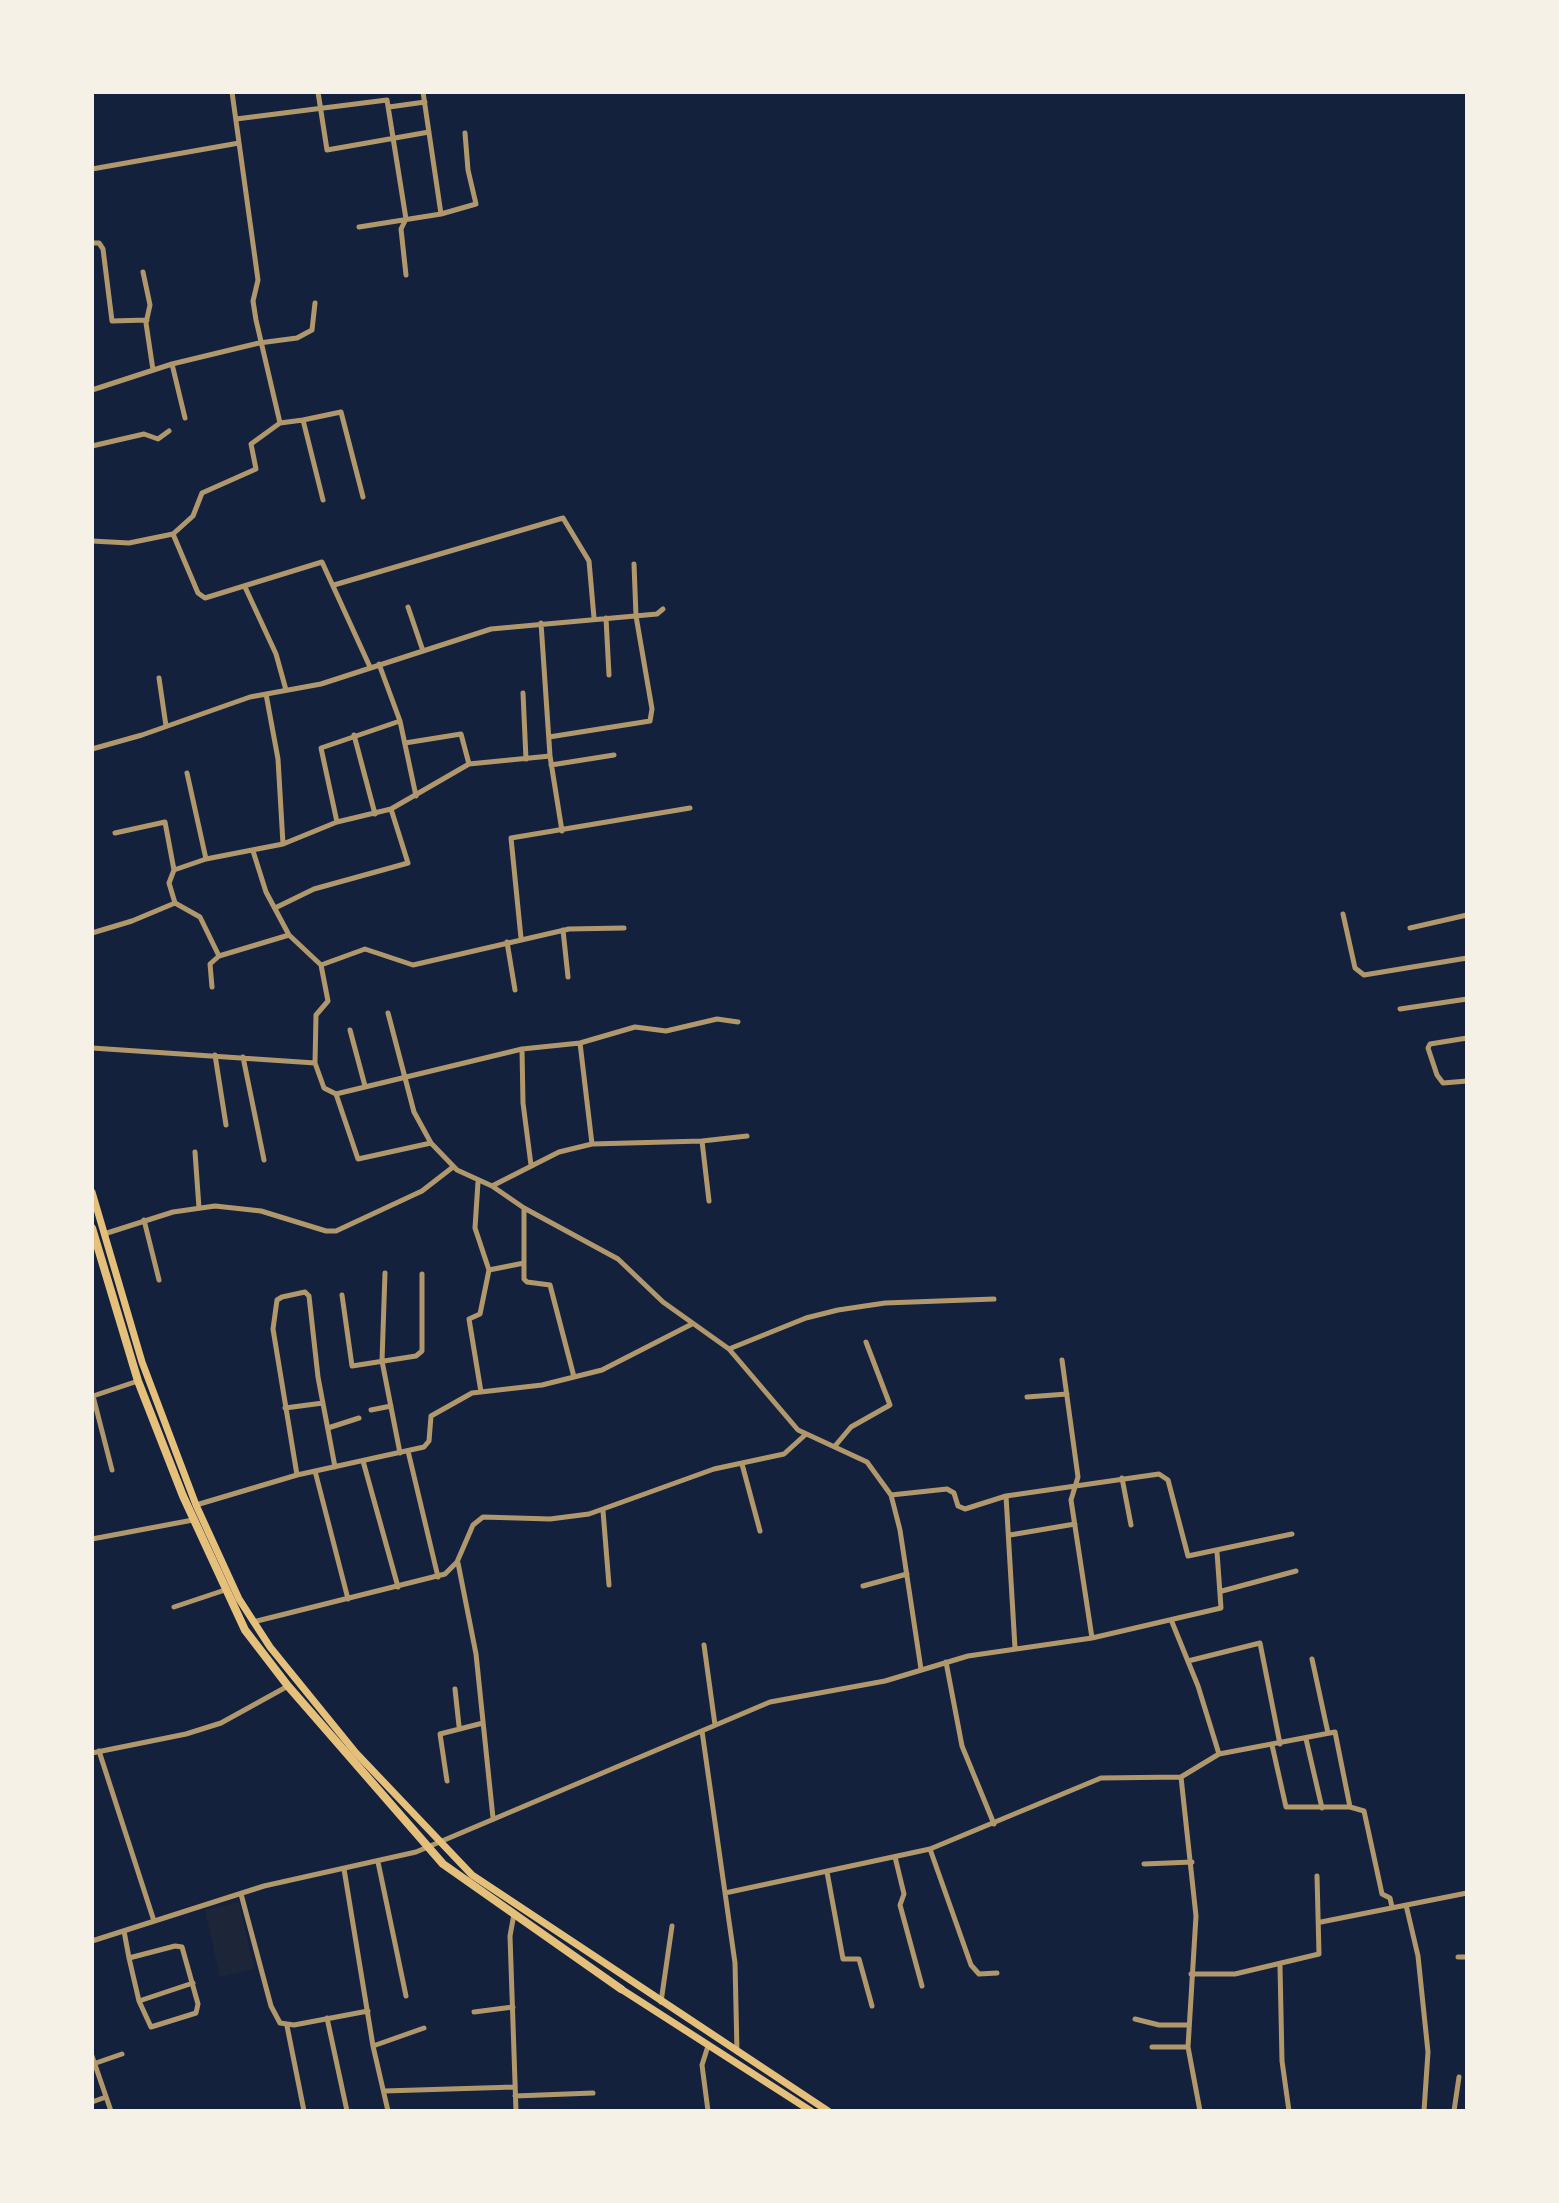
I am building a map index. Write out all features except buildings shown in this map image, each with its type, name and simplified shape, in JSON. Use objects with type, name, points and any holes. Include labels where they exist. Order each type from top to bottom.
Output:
[{"type":"main road","points":[[92,1192],[142,1362],[196,1505],[252,1622],[356,1753],[472,1875],[660,2003],[828,2111]]},
{"type":"main road","points":[[92,1229],[138,1381],[193,1520],[245,1630],[288,1686],[443,1864],[621,1989],[799,2107],[811,2111]]},
{"type":"street","points":[[232,92],[258,280],[253,301],[259,343],[280,423]]},
{"type":"street","points":[[318,92],[327,150],[429,132]]},
{"type":"street","points":[[423,92],[441,214]]},
{"type":"street","points":[[236,119],[385,99],[389,107],[406,219],[401,231],[406,275]]},
{"type":"street","points":[[389,107],[425,102]]},
{"type":"street","points":[[359,227],[471,207],[476,201],[468,170],[465,133]]},
{"type":"street","points":[[92,169],[239,143]]},
{"type":"street","points":[[92,243],[102,246],[112,321],[147,320]]},
{"type":"street","points":[[143,272],[150,305],[147,320],[153,370]]},
{"type":"street","points":[[92,390],[172,364],[259,343],[297,338],[312,330],[315,303]]},
{"type":"street","points":[[172,364],[185,418]]},
{"type":"street","points":[[92,541],[129,543],[173,534],[193,516],[202,493],[229,484],[256,469],[251,444],[280,423],[341,412],[363,497]]},
{"type":"street","points":[[303,420],[323,500]]},
{"type":"street","points":[[92,446],[144,434],[158,439],[169,431]]},
{"type":"street","points":[[334,585],[563,518],[589,561],[594,618]]},
{"type":"street","points":[[173,534],[201,596],[211,598],[319,562],[326,565],[370,667]]},
{"type":"street","points":[[549,737],[650,721],[652,709],[636,616],[634,564]]},
{"type":"street","points":[[245,587],[276,654],[286,690]]},
{"type":"street","points":[[408,607],[423,651]]},
{"type":"street","points":[[92,749],[266,694],[321,684],[491,629],[657,614],[663,609]]},
{"type":"street","points":[[606,618],[609,675]]},
{"type":"street","points":[[541,623],[550,756],[562,831]]},
{"type":"street","points":[[379,664],[400,721],[416,796]]},
{"type":"street","points":[[159,678],[166,726]]},
{"type":"street","points":[[523,693],[526,759]]},
{"type":"street","points":[[266,694],[278,759],[283,844]]},
{"type":"street","points":[[337,822],[321,748],[400,721]]},
{"type":"street","points":[[405,743],[461,734],[469,764]]},
{"type":"street","points":[[354,735],[375,814]]},
{"type":"street","points":[[551,765],[614,755]]},
{"type":"street","points":[[174,870],[206,859],[283,844],[337,822],[391,809],[469,764],[550,756]]},
{"type":"street","points":[[187,773],[206,859]]},
{"type":"street","points":[[521,938],[511,838],[690,808]]},
{"type":"street","points":[[275,908],[314,889],[408,863],[391,809]]},
{"type":"street","points":[[115,833],[165,822],[174,870],[169,883],[175,903],[200,917],[219,956]]},
{"type":"street","points":[[253,851],[289,935],[321,965],[328,1001],[316,1015],[315,1063],[324,1088],[336,1094],[522,1049],[580,1043],[635,1027],[666,1031],[717,1019],[738,1022]]},
{"type":"street","points":[[92,933],[175,903]]},
{"type":"street","points":[[1343,914],[1355,968],[1364,975],[1467,958]]},
{"type":"street","points":[[1410,928],[1467,915]]},
{"type":"street","points":[[321,965],[365,949],[413,965],[563,930],[624,928]]},
{"type":"street","points":[[563,930],[568,977]]},
{"type":"street","points":[[212,987],[210,964],[219,956],[289,935]]},
{"type":"street","points":[[507,942],[515,990]]},
{"type":"street","points":[[1400,1009],[1467,999]]},
{"type":"street","points":[[388,1013],[414,1112],[431,1143],[453,1167],[618,1259],[692,1324],[729,1349],[805,1435],[867,1462],[891,1495],[921,1669]]},
{"type":"street","points":[[350,1030],[365,1086]]},
{"type":"street","points":[[1467,1038],[1430,1044],[1428,1048],[1443,1083],[1467,1081]]},
{"type":"street","points":[[580,1043],[592,1144]]},
{"type":"street","points":[[92,1048],[315,1063]]},
{"type":"street","points":[[522,1049],[523,1103],[531,1165]]},
{"type":"street","points":[[215,1055],[226,1125]]},
{"type":"street","points":[[243,1057],[264,1160]]},
{"type":"street","points":[[336,1094],[358,1159],[431,1143]]},
{"type":"street","points":[[492,1186],[565,1150],[592,1144],[702,1141],[747,1136]]},
{"type":"street","points":[[702,1141],[709,1201]]},
{"type":"street","points":[[195,1152],[199,1208]]},
{"type":"street","points":[[103,1234],[144,1220],[199,1208],[261,1211],[326,1231],[350,1224],[422,1191],[453,1167]]},
{"type":"street","points":[[478,1182],[475,1228],[489,1270],[480,1314],[469,1319],[481,1392]]},
{"type":"street","points":[[524,1208],[525,1281],[551,1286],[574,1377]]},
{"type":"street","points":[[144,1220],[159,1280]]},
{"type":"street","points":[[489,1270],[524,1263]]},
{"type":"street","points":[[385,1273],[382,1361],[400,1453]]},
{"type":"street","points":[[342,1295],[351,1364],[416,1356],[422,1351],[422,1274]]},
{"type":"street","points":[[297,1475],[273,1329],[279,1297],[305,1292],[309,1296],[335,1467]]},
{"type":"street","points":[[729,1349],[806,1318],[838,1310],[885,1303],[994,1299]]},
{"type":"street","points":[[196,1505],[297,1475],[408,1451],[428,1443],[431,1416],[472,1393],[602,1370],[692,1324]]},
{"type":"street","points":[[835,1446],[851,1427],[890,1405],[866,1342]]},
{"type":"street","points":[[1062,1360],[1078,1477],[1071,1492],[1092,1638]]},
{"type":"street","points":[[112,1470],[92,1396],[138,1381]]},
{"type":"street","points":[[1027,1397],[1067,1394]]},
{"type":"street","points":[[285,1408],[323,1403]]},
{"type":"street","points":[[371,1410],[391,1406]]},
{"type":"street","points":[[328,1428],[359,1418]]},
{"type":"street","points":[[252,1622],[438,1577],[457,1562],[473,1525],[483,1517],[562,1519],[603,1511],[714,1469],[784,1454],[805,1435]]},
{"type":"street","points":[[408,1451],[438,1577]]},
{"type":"street","points":[[363,1460],[398,1587]]},
{"type":"street","points":[[742,1464],[760,1531]]},
{"type":"street","points":[[315,1471],[348,1599]]},
{"type":"street","points":[[891,1495],[947,1489],[954,1493],[958,1506],[965,1509],[1006,1496],[1122,1478],[1165,1476],[1188,1556],[1292,1534]]},
{"type":"street","points":[[1122,1478],[1131,1525]]},
{"type":"street","points":[[1006,1496],[1015,1648]]},
{"type":"street","points":[[603,1511],[609,1585]]},
{"type":"street","points":[[92,1539],[193,1520]]},
{"type":"street","points":[[1010,1535],[1075,1524]]},
{"type":"street","points":[[92,1941],[241,1894],[429,1847],[770,1702],[885,1681],[946,1662],[1015,1648],[1092,1638],[1172,1622],[1221,1608],[1217,1552]]},
{"type":"street","points":[[457,1562],[476,1654],[493,1818]]},
{"type":"street","points":[[1222,1591],[1296,1571]]},
{"type":"street","points":[[863,1586],[907,1574]]},
{"type":"street","points":[[174,1607],[225,1590]]},
{"type":"street","points":[[1172,1622],[1219,1754]]},
{"type":"street","points":[[1188,1661],[1260,1643],[1283,1804],[1290,1809],[1350,1807],[1363,1810],[1367,1816],[1382,1894],[1390,1898],[1392,1907]]},
{"type":"street","points":[[704,1645],[715,1725]]},
{"type":"street","points":[[1312,1659],[1328,1733]]},
{"type":"street","points":[[946,1662],[962,1746],[994,1824]]},
{"type":"street","points":[[92,1753],[186,1734],[221,1723],[288,1686]]},
{"type":"street","points":[[455,1689],[459,1726]]},
{"type":"street","points":[[447,1781],[440,1734],[459,1726],[483,1723]]},
{"type":"street","points":[[702,1731],[735,1963],[737,2053]]},
{"type":"street","points":[[725,1893],[930,1849],[1101,1778],[1181,1777],[1219,1754],[1328,1733],[1338,1734],[1350,1807]]},
{"type":"street","points":[[1306,1739],[1322,1808]]},
{"type":"street","points":[[99,1751],[154,1921]]},
{"type":"street","points":[[1181,1777],[1196,1916],[1188,2047],[1200,2111]]},
{"type":"street","points":[[930,1849],[971,1965],[979,1974],[997,1973]]},
{"type":"street","points":[[895,1857],[904,1894],[900,1905],[922,1986]]},
{"type":"street","points":[[378,1862],[406,1996]]},
{"type":"street","points":[[1144,1864],[1192,1862]]},
{"type":"street","points":[[344,1869],[373,2046],[388,2111]]},
{"type":"street","points":[[827,1872],[843,1959],[859,1959],[872,2006]]},
{"type":"street","points":[[1191,1974],[1235,1974],[1280,1966],[1319,1954],[1321,1922],[1317,1876]]},
{"type":"street","points":[[1321,1922],[1467,1893]]},
{"type":"street","points":[[241,1894],[273,2012],[287,2026],[304,2111]]},
{"type":"street","points":[[1406,1905],[1418,1956],[1428,2052],[1424,2111]]},
{"type":"street","points":[[514,1914],[510,1936],[516,2111]]},
{"type":"street","points":[[660,2003],[672,1926]]},
{"type":"street","points":[[124,1931],[129,1958],[139,2001],[149,2025],[157,2028],[196,2013],[198,2004],[193,1983],[180,1946],[129,1958]]},
{"type":"street","points":[[1458,1957],[1467,1957]]},
{"type":"street","points":[[1280,1966],[1282,2061],[1289,2111]]},
{"type":"street","points":[[139,2001],[193,1983]]},
{"type":"street","points":[[474,2012],[513,2007]]},
{"type":"street","points":[[287,2026],[368,2011]]},
{"type":"street","points":[[327,2018],[347,2111]]},
{"type":"street","points":[[1135,2019],[1159,2025],[1188,2025]]},
{"type":"street","points":[[373,2046],[424,2028]]},
{"type":"street","points":[[708,2046],[702,2065],[708,2111]]},
{"type":"street","points":[[1152,2047],[1188,2047]]},
{"type":"street","points":[[94,2064],[122,2054]]},
{"type":"street","points":[[92,2056],[111,2111]]},
{"type":"street","points":[[1454,2111],[1459,2077]]},
{"type":"street","points":[[384,2091],[515,2087]]},
{"type":"street","points":[[515,2096],[593,2093]]},
{"type":"street","points":[[92,2102],[106,2097]]},
{"type":"shaded area","points":[[239,1902],[254,1969],[220,1977],[205,1910]]}]
